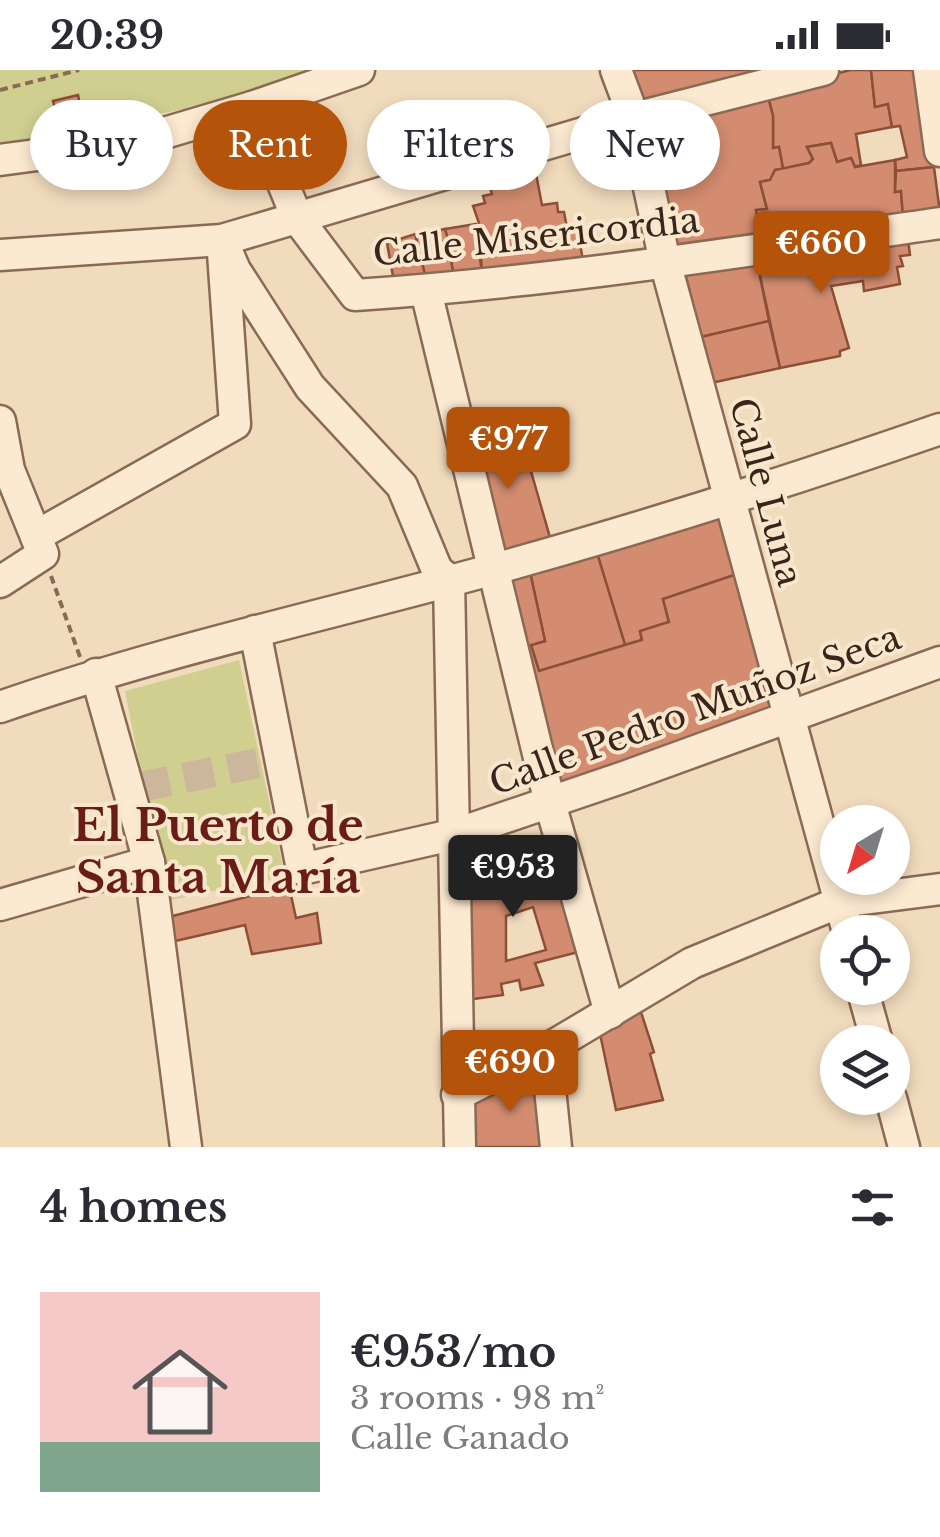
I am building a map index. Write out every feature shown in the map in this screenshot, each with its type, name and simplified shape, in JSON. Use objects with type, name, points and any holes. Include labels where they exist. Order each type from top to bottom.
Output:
[{"type":"street","points":[[274,100],[358,70]]},
{"type":"street","name":"Calle Luna","points":[[616,70],[627,100]]},
{"type":"street","points":[[705,100],[823,70]]},
{"type":"street","points":[[930,70],[940,151]]},
{"type":"street","points":[[0,160],[134,142],[193,125]]},
{"type":"street","points":[[0,255],[222,240],[570,137]]},
{"type":"street","points":[[286,190],[297,218]]},
{"type":"street","name":"Calle Luna","points":[[650,190],[665,262],[843,915]]},
{"type":"street","name":"Calle Misericordia","points":[[297,218],[355,295],[665,262],[940,223]]},
{"type":"street","points":[[0,582],[40,545],[234,424],[222,240]]},
{"type":"street","points":[[222,240],[235,270],[310,388],[402,486],[437,570],[449,580],[460,1147]]},
{"type":"street","points":[[426,290],[550,803],[610,1013]]},
{"type":"street","points":[[0,421],[10,470],[40,545]]},
{"type":"street","points":[[0,707],[96,674],[493,570],[730,501],[940,429]]},
{"type":"street","name":"Calle Pedro Muñoz Seca","points":[[255,631],[302,869],[456,834],[940,662]]},
{"type":"street","points":[[263,669],[255,699],[268,761]]},
{"type":"street","points":[[96,674],[149,862],[186,1147]]},
{"type":"street","points":[[108,716],[128,730],[140,787]]},
{"type":"street","points":[[0,906],[149,862]]},
{"type":"street","points":[[457,1094],[546,1050],[692,963],[840,902],[940,889]]},
{"type":"street","points":[[546,1050],[556,1147]]},
{"type":"street","points":[[896,1115],[904,1147]]},
{"type":"path","points":[[0,90],[79,70]]},
{"type":"path","points":[[40,545],[83,667],[96,674]]},
{"type":"shaded area","points":[[0,70],[316,70],[251,95],[193,100],[193,107],[173,111],[173,100],[30,100],[30,141],[0,147]]},
{"type":"shaded area","points":[[239,660],[285,876],[166,901],[125,691]]},
{"type":"building","points":[[626,70],[769,70],[661,100],[637,100]]},
{"type":"building","points":[[850,70],[871,70],[875,107],[888,104],[892,127],[856,134],[861,165],[855,167],[851,158],[837,162],[831,143],[807,147],[813,159],[809,163],[783,169],[779,147],[773,148],[773,116],[767,93]]},
{"type":"building","points":[[871,70],[920,70],[934,167],[896,171],[895,160],[907,157],[900,126],[892,127],[888,104],[875,107]]},
{"type":"building","points":[[767,93],[773,116],[773,148],[779,147],[783,169],[775,170],[770,180],[760,182],[767,209],[756,210],[761,236],[675,254],[662,190],[720,190],[720,105]]},
{"type":"building","points":[[831,143],[837,162],[851,158],[855,167],[895,160],[895,192],[901,191],[903,217],[761,236],[756,210],[767,209],[760,182],[770,180],[775,170],[809,163],[813,159],[807,147]]},
{"type":"building","points":[[934,167],[940,213],[903,217],[901,191],[895,192],[896,171]]},
{"type":"building","points":[[491,190],[539,190],[542,205],[557,203],[558,212],[564,212],[567,228],[577,227],[584,266],[482,274],[479,223],[473,206],[485,203],[483,196],[492,194]]},
{"type":"building","points":[[476,224],[482,274],[454,277],[449,249],[459,247],[457,239],[448,240],[445,229]]},
{"type":"building","points":[[445,229],[448,240],[439,242],[440,250],[449,249],[454,277],[426,279],[415,235]]},
{"type":"building","points":[[415,234],[426,279],[394,282],[387,243]]},
{"type":"building","points":[[908,239],[910,255],[900,256],[903,266],[897,267],[900,284],[864,291],[863,281],[831,286],[849,348],[840,351],[840,356],[780,368],[757,262]]},
{"type":"building","points":[[757,262],[769,321],[701,337],[685,273]]},
{"type":"building","points":[[769,321],[780,368],[711,383],[701,337]]},
{"type":"building","points":[[516,419],[551,541],[496,558],[467,443],[506,432],[504,422]]},
{"type":"building","points":[[717,516],[724,519],[740,573],[663,599],[669,622],[640,631],[642,640],[625,645],[597,553]]},
{"type":"building","points":[[597,553],[625,645],[539,671],[531,645],[545,641],[530,572]]},
{"type":"building","points":[[530,572],[545,641],[531,645],[539,671],[642,640],[640,631],[669,622],[663,599],[740,573],[776,713],[554,790],[502,581]]},
{"type":"building","points":[[505,823],[509,845],[500,848],[504,858],[492,858],[491,870],[508,871],[512,880],[524,876],[528,887],[537,884],[533,873],[561,864],[586,950],[535,963],[543,985],[521,990],[519,980],[501,984],[503,995],[466,1000],[466,835]],"holes":[[[533,907],[546,950],[506,961],[506,916]]]},
{"type":"building","points":[[289,886],[296,918],[317,913],[321,943],[252,954],[245,925],[171,942],[165,918]]},
{"type":"building","points":[[639,1006],[654,1052],[650,1054],[663,1100],[616,1110],[599,1029]]},
{"type":"building","points":[[543,1074],[550,1147],[469,1147],[466,1105],[514,1077]]},
{"type":"tunnel","points":[[140,787],[268,761]]},
{"type":"district","name":"El Puerto de Santa María","points":[[218,851]]}]
